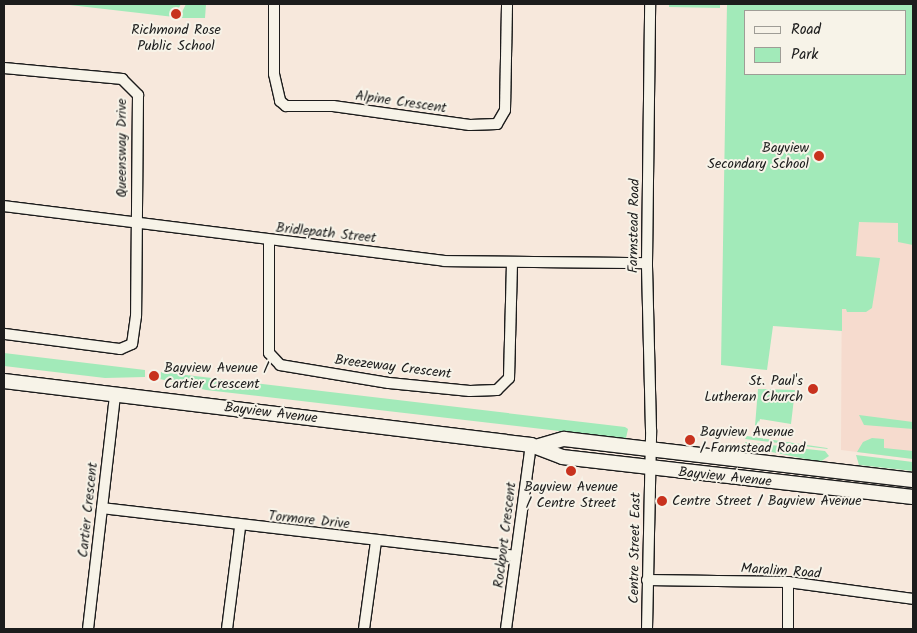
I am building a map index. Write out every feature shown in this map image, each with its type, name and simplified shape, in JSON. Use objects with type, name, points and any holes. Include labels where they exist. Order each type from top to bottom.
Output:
[{"type":"main road","name":"Bayview Avenue","points":[[4,381],[535,445],[562,457],[913,497]]},
{"type":"main road","name":"Bayview Avenue","points":[[535,445],[564,439],[913,480]]},
{"type":"street","name":"Alpine Crescent","points":[[274,4],[274,74],[280,101],[286,106],[333,106],[484,125],[497,124],[505,110],[507,4]]},
{"type":"street","name":"Farmstead Road","points":[[650,4],[647,263],[650,468]]},
{"type":"street","name":"Queensway Drive","points":[[4,68],[122,79],[134,88],[138,95],[135,223],[136,316],[132,344],[120,349],[4,334]]},
{"type":"street","name":"Bridlepath Street","points":[[4,206],[269,241],[444,261],[647,263]]},
{"type":"street","name":"Breezeway Crescent","points":[[269,241],[269,353],[280,364],[389,383],[470,392],[497,390],[509,378],[512,262]]},
{"type":"street","name":"Cartier Crescent","points":[[88,629],[115,394]]},
{"type":"street","name":"Rockport Crescent","points":[[506,629],[514,556],[535,445]]},
{"type":"street","name":"Centre Street East","points":[[647,629],[650,468]]},
{"type":"street","name":"Tormore Drive","points":[[102,508],[240,527],[514,556]]},
{"type":"street","points":[[227,629],[240,527]]},
{"type":"street","points":[[364,629],[376,541]]},
{"type":"street","name":"Maralim Road","points":[[647,580],[788,582],[913,599]]},
{"type":"street","points":[[788,582],[788,629]]},
{"type":"shaded area","name":"Bayview Secondary School","points":[[727,4],[913,4],[913,459],[841,450],[842,252],[724,239]]},
{"type":"green space","name":"Richmond Rose Public School","points":[[61,4],[181,4],[174,17]]},
{"type":"green space","points":[[186,4],[206,4],[205,18],[179,18]]},
{"type":"green space","points":[[669,4],[720,4],[720,8],[669,7]]},
{"type":"green space","name":"Bayview Secondary School","points":[[727,4],[913,4],[913,245],[898,242],[898,223],[859,222],[856,256],[880,258],[872,308],[866,312],[847,312],[846,309],[842,309],[842,331],[773,326],[767,370],[721,365]]},
{"type":"green space","points":[[4,353],[145,370],[145,377],[105,378],[4,366]]},
{"type":"green space","points":[[161,372],[625,427],[628,429],[626,438],[619,438],[206,390],[160,379]]},
{"type":"green space","points":[[758,389],[795,390],[791,424],[760,419],[758,426],[755,426]]},
{"type":"green space","points":[[859,415],[913,422],[913,429],[864,425]]},
{"type":"green space","points":[[747,436],[827,448],[828,449],[745,439]]},
{"type":"green space","points":[[872,438],[884,439],[884,448],[913,451],[913,459],[857,452],[863,442]]},
{"type":"green space","points":[[745,442],[825,451],[829,456],[820,462],[748,447]]},
{"type":"green space","points":[[856,455],[913,462],[913,471],[859,465]]},
{"type":"place","name":"Richmond Rose Public School","points":[[176,14]]},
{"type":"place","name":"Bayview Secondary School","points":[[819,156]]},
{"type":"place","name":"Bayview Avenue / Cartier Crescent","points":[[154,376]]},
{"type":"place","name":"St. Paul's Lutheran Church","points":[[813,389]]},
{"type":"place","name":"Bayview Avenue / Farmstead Road","points":[[690,440]]},
{"type":"place","name":"Bayview Avenue / Centre Street","points":[[571,471]]},
{"type":"place","name":"Centre Street / Bayview Avenue","points":[[662,501]]}]
